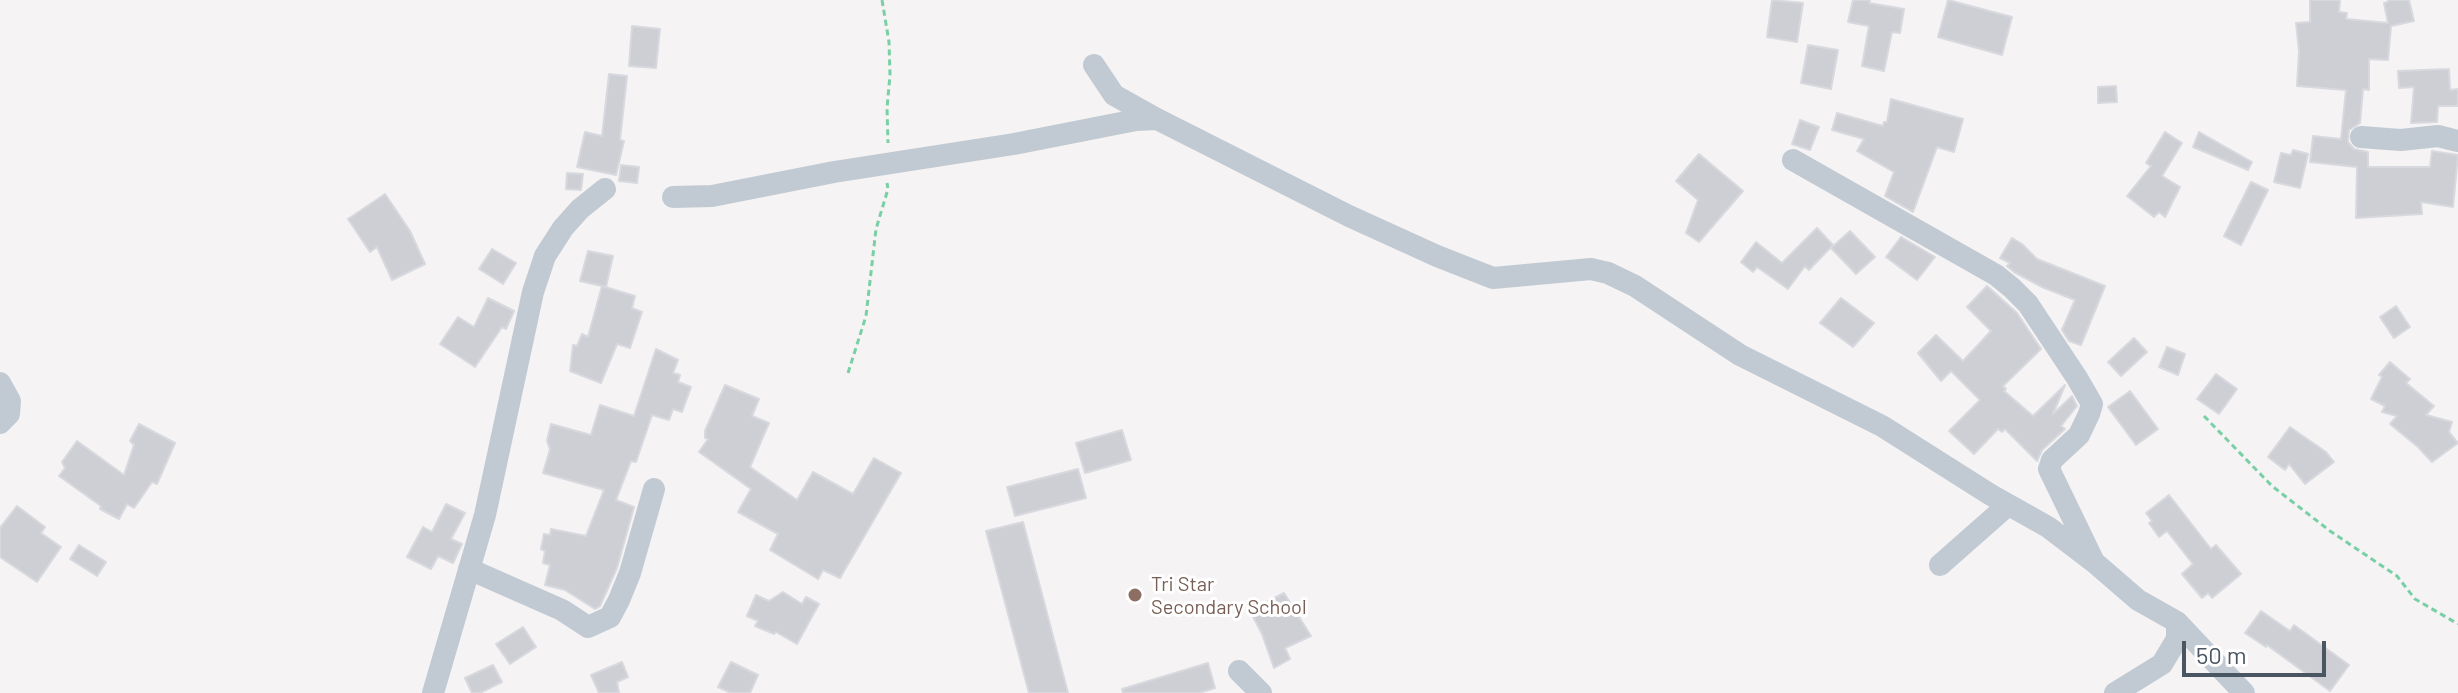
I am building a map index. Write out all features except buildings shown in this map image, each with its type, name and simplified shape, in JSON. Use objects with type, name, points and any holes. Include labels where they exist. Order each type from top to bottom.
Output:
[{"type":"street","points":[[1094,65],[1114,95],[1157,119],[1349,216],[1493,278],[1591,269],[1635,286],[1740,355],[1882,426],[1900,440],[2048,527],[2138,600],[2177,622],[2244,693]]},
{"type":"street","points":[[673,197],[712,196],[834,172],[885,166],[1136,120],[1157,119]]},
{"type":"street","points":[[2361,137],[2401,140],[2438,136],[2458,141]]},
{"type":"street","points":[[1793,160],[1996,275],[2028,304],[2092,404],[2079,435],[2052,460],[2049,469],[2094,562]]},
{"type":"street","points":[[433,693],[485,515],[533,292],[545,256],[580,209],[605,189]]},
{"type":"street","points":[[0,383],[10,401],[9,414],[0,423]]},
{"type":"street","points":[[469,569],[562,610],[588,627],[610,617],[619,600],[654,489]]},
{"type":"street","points":[[1940,565],[2008,505]]},
{"type":"street","points":[[2115,693],[2162,664],[2177,639],[2177,622]]},
{"type":"street","points":[[1239,671],[1261,693]]},
{"type":"path","points":[[848,373],[866,316],[876,229],[888,189],[885,166],[889,42],[882,0]]},
{"type":"path","points":[[2204,416],[2272,486],[2330,531],[2397,576],[2415,599],[2458,624]]},
{"type":"place","name":"Tri Star Secondary School","points":[[1135,595]]}]
